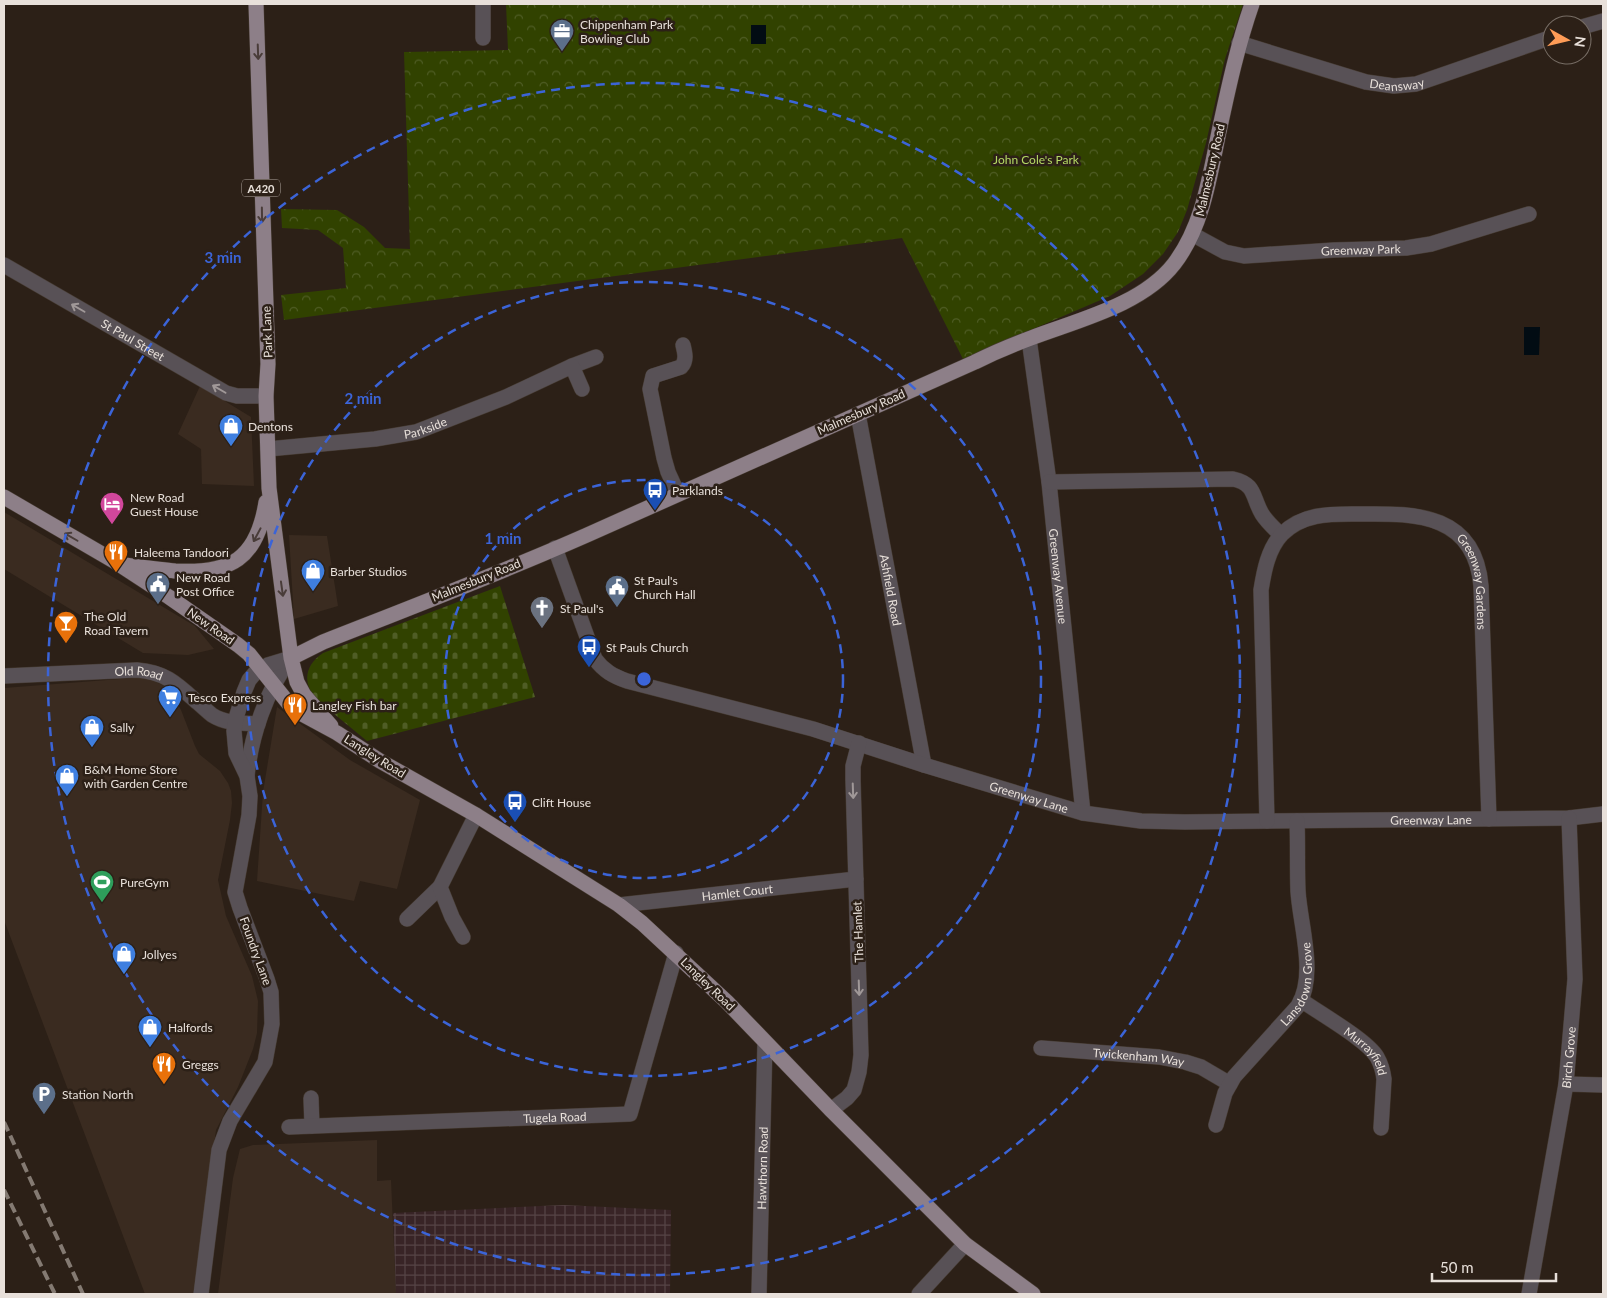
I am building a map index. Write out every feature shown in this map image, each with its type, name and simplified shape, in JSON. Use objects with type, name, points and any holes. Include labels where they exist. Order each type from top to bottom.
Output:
[{"type":"main road","name":"Park Lane","points":[[256,4],[268,364],[266,396],[269,488],[291,658]]},
{"type":"main road","name":"Malmesbury Road","points":[[291,658],[323,642],[555,548],[1029,339],[1101,313],[1145,289],[1163,276],[1175,263],[1192,234],[1205,197],[1239,44],[1252,4]]},
{"type":"main road","name":"New Road","points":[[114,561],[149,569],[182,571],[213,570],[229,565],[241,558],[258,534],[262,524],[269,488]]},
{"type":"main road","name":"New Road","points":[[4,497],[114,561],[174,600],[242,648],[261,668],[274,686]]},
{"type":"main road","name":"Langley Road","points":[[291,658],[297,682],[304,695],[337,733]]},
{"type":"main road","name":"Langley Road","points":[[274,686],[289,704],[300,713],[476,815],[619,905],[642,923],[727,1002],[830,1110],[965,1244],[1033,1294]]},
{"type":"street","points":[[483,4],[483,38]]},
{"type":"street","name":"Deansway","points":[[1239,44],[1362,81],[1394,86],[1416,84],[1542,40]]},
{"type":"street","name":"Greenway Park","points":[[1192,234],[1225,252],[1244,256],[1334,250],[1406,248],[1431,244],[1529,214]]},
{"type":"street","name":"St Paul Street","points":[[4,265],[226,393],[237,396],[266,396]]},
{"type":"street","name":"Greenway Avenue","points":[[1029,339],[1049,482],[1083,813]]},
{"type":"street","points":[[678,494],[666,466],[650,389],[653,376],[680,367],[683,364],[686,357],[683,345]]},
{"type":"street","name":"Parkside","points":[[268,449],[375,440],[416,432],[506,397],[572,366],[596,357]]},
{"type":"street","points":[[572,366],[582,389]]},
{"type":"street","name":"Ashfield Road","points":[[858,414],[924,765]]},
{"type":"street","points":[[1049,482],[1233,478],[1244,483],[1253,491],[1263,516],[1281,535]]},
{"type":"street","name":"Greenway Gardens","points":[[1267,821],[1262,590],[1263,573],[1268,558],[1281,535],[1298,522],[1315,516],[1400,513],[1413,514],[1443,524],[1461,536],[1478,565],[1481,586],[1489,819]]},
{"type":"street","name":"Greenway Lane","points":[[555,548],[595,659],[600,666],[612,675],[627,681],[813,729],[1083,813],[1149,821],[1569,818],[1603,814]]},
{"type":"street","points":[[261,668],[291,658]]},
{"type":"street","points":[[247,776],[251,744],[258,724],[283,668],[291,658]]},
{"type":"street","name":"Foundry Lane","points":[[201,1294],[219,1150],[230,1121],[265,1062],[272,1024],[270,992],[267,979],[235,892],[250,805],[247,776],[236,753],[235,723],[240,702],[249,680],[261,668]]},
{"type":"street","name":"Old Road","points":[[4,676],[148,671],[170,679],[212,715],[222,720],[235,723],[258,724]]},
{"type":"street","name":"The Hamlet","points":[[830,1110],[851,1095],[857,1084],[859,1072],[860,1028],[853,766],[860,743]]},
{"type":"street","points":[[407,919],[440,887],[476,815]]},
{"type":"street","name":"Birch Grove","points":[[1529,1294],[1566,1084],[1574,979],[1569,818]]},
{"type":"street","name":"Lansdown Grove","points":[[1216,1125],[1224,1098],[1239,1070],[1301,1000],[1306,975],[1306,954],[1298,893],[1297,821]]},
{"type":"street","name":"Hamlet Court","points":[[619,905],[856,879]]},
{"type":"street","points":[[440,887],[452,917],[464,937]]},
{"type":"street","name":"Tugela Road","points":[[289,1127],[630,1114],[676,953]]},
{"type":"street","name":"Murrayfield","points":[[1301,1000],[1369,1046],[1378,1057],[1384,1079],[1381,1128]]},
{"type":"street","name":"Hawthorn Road","points":[[759,1294],[765,1042]]},
{"type":"street","name":"Twickenham Way","points":[[1041,1048],[1176,1060],[1194,1064],[1230,1084]]},
{"type":"street","points":[[1566,1084],[1603,1084]]},
{"type":"street","points":[[311,1098],[312,1126]]},
{"type":"street","points":[[919,1294],[965,1244]]},
{"type":"shaded area","points":[[751,25],[766,25],[766,44],[751,44]]},
{"type":"shaded area","points":[[1524,327],[1540,327],[1539,355],[1524,355]]},
{"type":"shaded area","points":[[200,386],[251,417],[254,486],[202,484],[201,449],[178,434]]},
{"type":"shaded area","points":[[4,512],[195,626],[214,649],[188,655],[143,653],[4,569]]},
{"type":"shaded area","points":[[289,535],[327,536],[338,606],[294,619]]},
{"type":"shaded area","points":[[146,677],[170,689],[199,754],[220,771],[231,791],[230,820],[218,880],[226,916],[252,976],[258,1001],[257,1033],[253,1049],[238,1087],[216,1130],[193,1294],[145,1294],[4,920],[4,688]]},
{"type":"shaded area","points":[[277,707],[350,760],[420,800],[397,889],[360,881],[354,901],[257,881],[263,792]]},
{"type":"shaded area","points":[[377,1140],[377,1181],[391,1180],[396,1294],[218,1294],[233,1178],[240,1149],[253,1145]]},
{"type":"shaded area","points":[[563,1205],[671,1210],[670,1294],[396,1294],[393,1213]]},
{"type":"green space","name":"John Cole's Park","points":[[506,4],[1243,4],[1225,59],[1206,143],[1187,210],[1178,232],[1163,254],[1143,274],[1110,296],[963,359],[902,238],[284,320],[281,295],[346,288],[343,248],[318,230],[282,228],[281,209],[337,210],[364,227],[385,248],[410,249],[404,52],[508,50]]},
{"type":"green space","points":[[500,586],[535,697],[367,741],[316,699],[312,693],[307,680],[309,668],[323,653]]},
{"type":"railway","points":[[4,1122],[83,1294]]},
{"type":"railway","points":[[4,1190],[55,1294]]},
{"type":"place","name":"Chippenham Park Bowling Club","points":[[562,52]]},
{"type":"place","name":"Dentons","points":[[231,447]]},
{"type":"place","name":"Parklands","points":[[655,511]]},
{"type":"place","name":"New Road Guest House","points":[[112,525]]},
{"type":"place","name":"Haleema Tandoori","points":[[116,573]]},
{"type":"place","name":"Barber Studios","points":[[313,592]]},
{"type":"place","name":"New Road Post Office","points":[[158,605]]},
{"type":"place","name":"St Paul's Church Hall","points":[[617,608]]},
{"type":"place","name":"St Paul's","points":[[542,629]]},
{"type":"place","name":"The Old Road Tavern","points":[[66,644]]},
{"type":"place","name":"St Pauls Church","points":[[589,668]]},
{"type":"place","name":"Tesco Express","points":[[170,718]]},
{"type":"place","name":"Langley Fish bar","points":[[295,726]]},
{"type":"place","name":"Sally","points":[[92,748]]},
{"type":"place","name":"B&M Home Store with Garden Centre","points":[[67,797]]},
{"type":"place","name":"Clift House","points":[[515,823]]},
{"type":"place","name":"PureGym","points":[[102,903]]},
{"type":"place","name":"Jollyes","points":[[124,975]]},
{"type":"place","name":"Halfords","points":[[150,1048]]},
{"type":"place","name":"Greggs","points":[[164,1085]]},
{"type":"place","name":"Station North","points":[[44,1115]]}]
